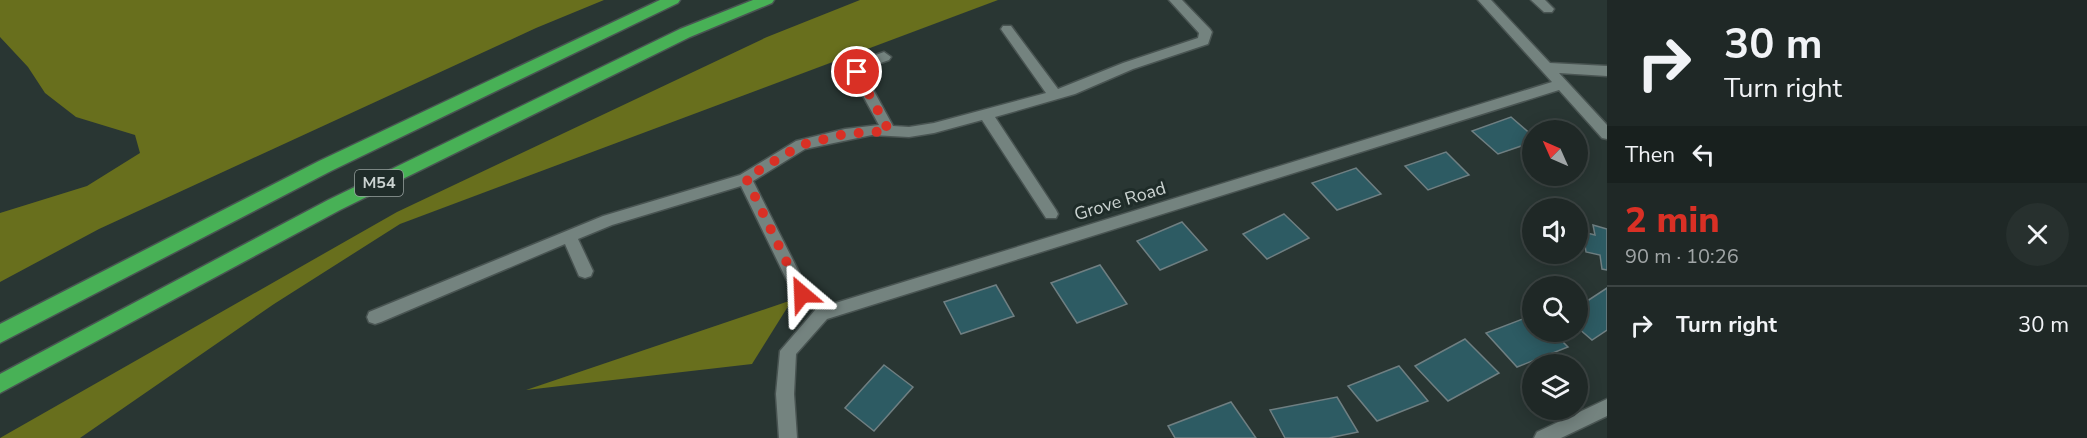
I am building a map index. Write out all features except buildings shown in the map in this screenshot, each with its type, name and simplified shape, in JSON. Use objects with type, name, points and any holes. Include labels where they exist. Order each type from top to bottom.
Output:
[{"type":"highway","name":"M54","points":[[0,334],[325,166],[673,0]]},
{"type":"highway","name":"M54","points":[[0,384],[334,205],[685,33],[767,0]]},
{"type":"street","points":[[375,317],[608,220],[746,178],[801,145],[845,134],[909,132],[934,128],[1090,84],[1128,66],[1203,41],[1206,32],[1175,0]]},
{"type":"street","points":[[1484,0],[1607,134]]},
{"type":"street","points":[[1537,0],[1548,9]]},
{"type":"street","points":[[1007,29],[1055,95]]},
{"type":"street","points":[[884,57],[864,64],[857,72],[889,131]]},
{"type":"street","points":[[1547,68],[1607,71]]},
{"type":"street","name":"Grove Road","points":[[788,438],[785,394],[788,351],[822,314],[1562,84]]},
{"type":"street","points":[[985,113],[1051,214]]},
{"type":"street","points":[[746,178],[802,294]]},
{"type":"street","points":[[569,236],[585,271]]},
{"type":"street","points":[[1543,438],[1607,407]]},
{"type":"green space","points":[[0,0],[604,0],[536,28],[99,229],[0,282],[0,213],[87,186],[140,153],[135,135],[76,117],[45,93],[28,67],[0,37]]},
{"type":"green space","points":[[860,0],[998,0],[400,224],[274,304],[80,438],[0,438],[397,212],[767,37]]},
{"type":"green space","points":[[792,300],[752,364],[526,390]]},
{"type":"route","points":[[802,294],[746,178],[801,145],[845,134],[872,130],[889,131],[857,72]]}]
